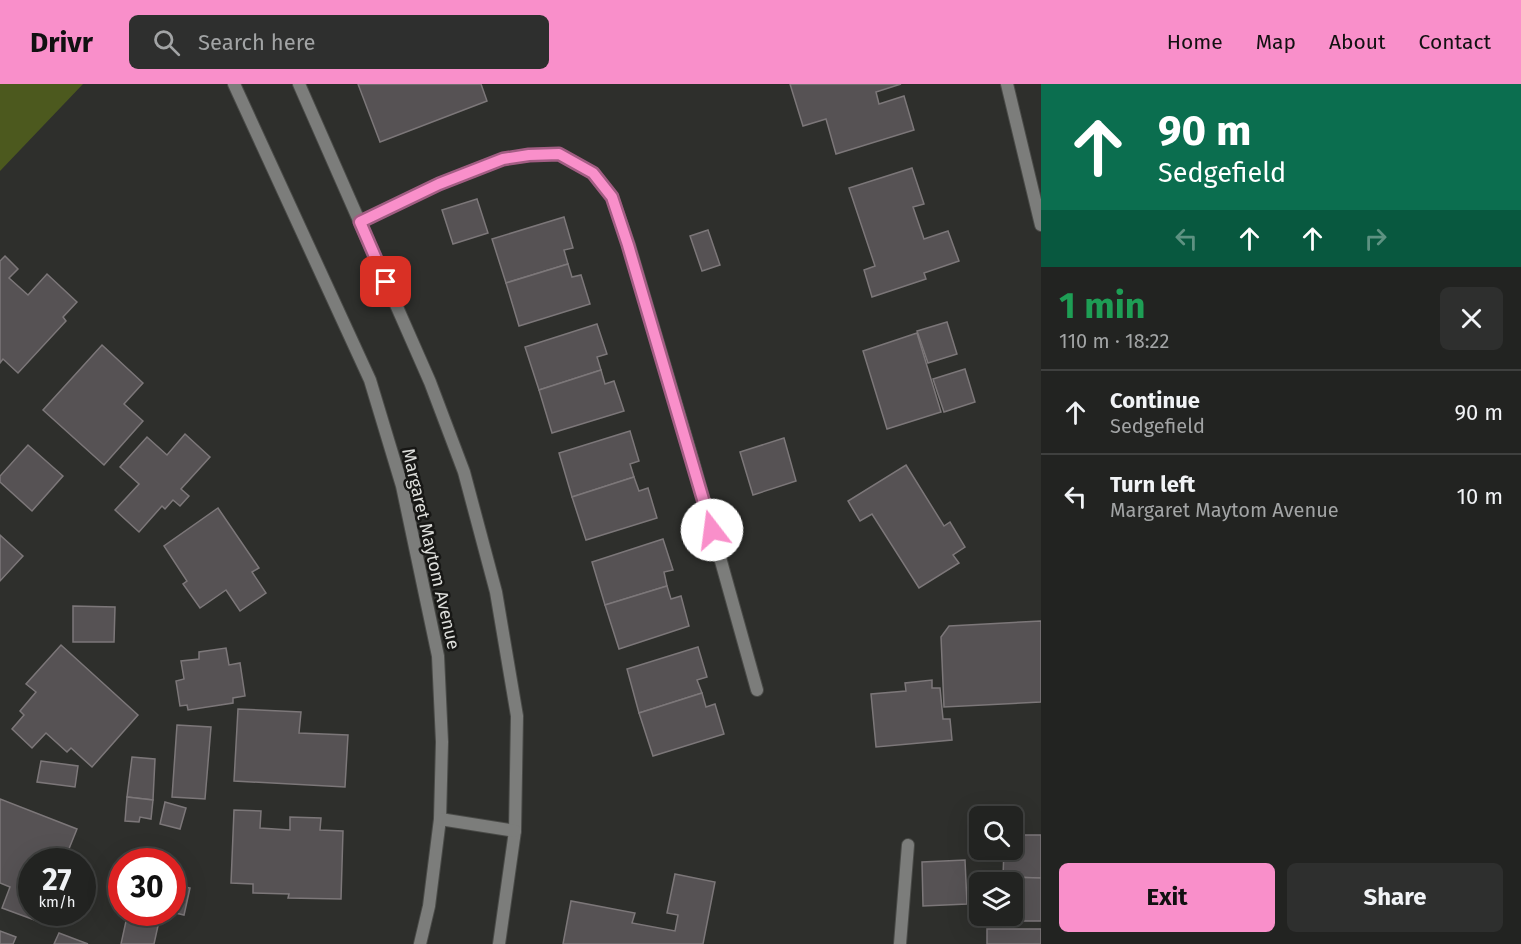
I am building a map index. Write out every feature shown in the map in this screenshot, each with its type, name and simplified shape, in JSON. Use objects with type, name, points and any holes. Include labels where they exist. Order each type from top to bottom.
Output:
[{"type":"street","name":"Margaret Maytom Avenue","points":[[234,84],[370,381],[402,486],[438,656],[442,742],[440,819],[429,906],[420,944]]},
{"type":"street","points":[[299,84],[430,382],[464,471],[496,592],[517,716],[515,831],[499,944]]},
{"type":"street","points":[[1007,84],[1041,225]]},
{"type":"street","points":[[360,222],[439,184],[503,159],[559,154],[593,173],[612,197],[690,450],[757,690]]},
{"type":"street","points":[[440,819],[515,831]]},
{"type":"street","points":[[900,944],[908,845]]},
{"type":"green space","points":[[0,84],[83,84],[0,171]]},
{"type":"building","points":[[358,84],[481,84],[487,101],[380,142]]},
{"type":"building","points":[[790,84],[901,84],[876,92],[879,104],[904,96],[914,130],[836,154],[826,119],[803,126]]},
{"type":"building","points":[[912,168],[924,204],[913,207],[924,239],[948,231],[959,261],[924,273],[926,279],[872,297],[864,270],[875,266],[849,188]]},
{"type":"building","points":[[477,199],[488,233],[453,244],[442,210]]},
{"type":"building","points":[[564,217],[573,248],[564,250],[568,264],[506,283],[492,239]]},
{"type":"building","points":[[708,230],[720,265],[702,271],[690,236]]},
{"type":"building","points":[[5,256],[18,269],[9,278],[28,295],[47,274],[77,302],[63,317],[66,321],[18,373],[3,359],[0,363],[0,261]]},
{"type":"building","points":[[568,264],[572,277],[581,275],[590,304],[519,326],[506,283]]},
{"type":"building","points":[[947,322],[957,354],[928,363],[917,331]]},
{"type":"building","points":[[597,324],[607,354],[597,357],[601,370],[539,390],[525,347]]},
{"type":"building","points":[[917,333],[941,412],[887,429],[863,351]]},
{"type":"building","points":[[102,345],[143,383],[124,404],[143,421],[104,465],[43,410]]},
{"type":"building","points":[[965,369],[975,402],[944,412],[933,379]]},
{"type":"building","points":[[601,370],[605,384],[614,381],[624,411],[552,433],[539,390]]},
{"type":"building","points":[[630,431],[639,461],[630,464],[634,477],[572,497],[559,453]]},
{"type":"building","points":[[185,434],[210,457],[181,489],[189,496],[180,506],[173,500],[165,509],[162,506],[139,532],[115,510],[139,484],[120,467],[147,437],[167,455]]},
{"type":"building","points":[[784,438],[796,481],[753,495],[740,452]]},
{"type":"building","points":[[28,445],[63,476],[32,511],[0,482],[0,476]]},
{"type":"building","points":[[906,465],[944,526],[950,522],[965,547],[953,555],[959,563],[919,588],[872,514],[860,521],[848,501]]},
{"type":"building","points":[[634,477],[639,491],[648,488],[657,518],[586,540],[572,497]]},
{"type":"building","points":[[218,508],[259,568],[252,572],[266,593],[240,611],[226,590],[200,608],[183,584],[187,581],[164,546]]},
{"type":"building","points":[[0,535],[23,556],[0,581]]},
{"type":"building","points":[[663,539],[673,570],[664,572],[667,586],[605,605],[592,562]]},
{"type":"building","points":[[667,586],[671,599],[681,596],[689,626],[619,649],[605,605]]},
{"type":"building","points":[[73,606],[115,607],[114,642],[73,642]]},
{"type":"building","points":[[1041,621],[1041,702],[944,707],[941,637],[949,626]]},
{"type":"building","points":[[61,645],[138,715],[92,767],[71,748],[67,752],[46,733],[32,748],[12,729],[24,715],[20,711],[36,692],[26,684]]},
{"type":"building","points":[[698,647],[707,677],[697,680],[702,693],[639,713],[627,669]]},
{"type":"building","points":[[226,648],[229,665],[240,663],[245,696],[233,698],[233,703],[188,710],[187,705],[180,706],[176,681],[184,679],[181,661],[199,659],[199,652]]},
{"type":"building","points":[[932,680],[932,688],[940,688],[943,719],[950,719],[952,740],[876,747],[871,694],[906,691],[905,683]]},
{"type":"building","points":[[702,693],[706,707],[715,704],[724,734],[653,756],[639,713]]},
{"type":"building","points":[[238,709],[301,712],[299,733],[348,735],[345,787],[234,781]]},
{"type":"building","points":[[177,725],[211,727],[205,799],[172,797]]},
{"type":"building","points":[[132,757],[155,759],[153,800],[127,797]]},
{"type":"building","points":[[41,761],[78,766],[75,787],[37,782]]},
{"type":"building","points":[[127,797],[153,800],[151,819],[140,817],[139,822],[125,821]]},
{"type":"building","points":[[0,799],[77,829],[69,848],[18,848],[18,914],[2,908],[10,887],[0,883]]},
{"type":"building","points":[[165,802],[186,808],[180,829],[160,824]]},
{"type":"building","points":[[234,810],[261,811],[260,828],[290,830],[290,817],[321,818],[320,830],[343,831],[341,899],[288,898],[289,894],[253,893],[253,884],[231,883]]},
{"type":"building","points":[[1023,835],[1041,835],[1041,878],[1023,878],[1023,872],[1003,872],[1004,860],[1023,860]]},
{"type":"building","points":[[965,860],[967,904],[923,906],[922,862]]},
{"type":"building","points":[[675,874],[715,882],[703,944],[563,944],[571,901],[635,913],[632,923],[675,931],[678,915],[667,913]]},
{"type":"building","points":[[1023,878],[1041,878],[1041,921],[1023,921]]},
{"type":"building","points":[[186,887],[190,888],[186,906]]},
{"type":"building","points":[[125,926],[158,926],[154,944],[121,944]]},
{"type":"building","points":[[987,929],[1041,929],[1041,944],[987,944]]},
{"type":"building","points":[[0,931],[16,937],[13,944],[0,944]]},
{"type":"building","points":[[59,933],[88,944],[54,944]]},
{"type":"route","points":[[386,282],[360,222],[439,184],[503,159],[559,154],[593,173],[612,197],[628,245],[712,530]]}]
